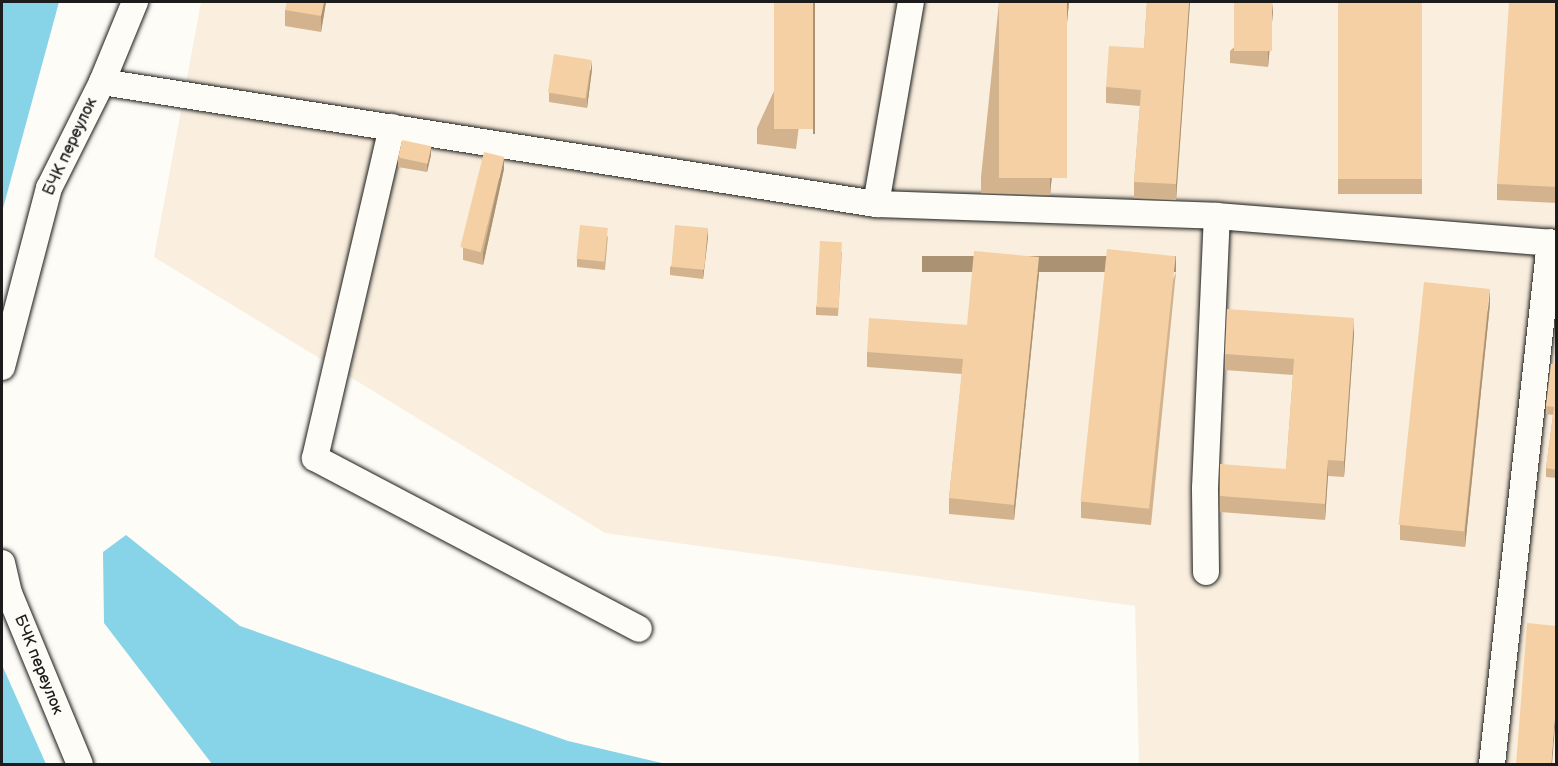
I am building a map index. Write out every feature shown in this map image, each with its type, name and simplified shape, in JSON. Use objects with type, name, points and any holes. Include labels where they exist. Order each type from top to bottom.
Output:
[{"type":"street","name":"БЧК переулок","points":[[2,367],[49,188],[102,82],[135,2]]},
{"type":"street","points":[[876,204],[911,2]]},
{"type":"street","points":[[102,82],[876,204],[1216,216],[1553,242],[1492,765]]},
{"type":"street","points":[[392,128],[315,459],[639,629]]},
{"type":"street","points":[[1206,572],[1205,488],[1216,216]]},
{"type":"street","name":"БЧК переулок","points":[[2,563],[9,593],[80,765]]},
{"type":"shaded area","points":[[201,2],[1556,2],[1556,764],[1139,764],[1135,606],[605,533],[154,257]]},
{"type":"water","points":[[2,2],[59,2],[2,212]]},
{"type":"water","points":[[126,535],[240,626],[568,741],[666,764],[212,764],[104,623],[103,552]]},
{"type":"water","points":[[2,665],[46,764],[2,764]]},
{"type":"building","points":[[287,2],[324,2],[321,16],[285,10]]},
{"type":"building","points":[[774,2],[813,2],[813,129],[774,129]]},
{"type":"building","points":[[999,2],[1067,2],[1067,178],[999,178]]},
{"type":"building","points":[[1147,2],[1189,2],[1176,184],[1134,182],[1141,90],[1106,87],[1109,46],[1144,48]]},
{"type":"building","points":[[1234,2],[1272,2],[1272,51],[1234,51]]},
{"type":"building","points":[[1338,2],[1422,2],[1422,179],[1338,179]]},
{"type":"building","points":[[1509,2],[1557,2],[1557,187],[1497,184]]},
{"type":"building","points":[[554,54],[592,60],[585,98],[548,93]]},
{"type":"building","points":[[402,140],[431,146],[428,164],[398,158]]},
{"type":"building","points":[[484,152],[504,157],[481,252],[460,247]]},
{"type":"building","points":[[580,225],[608,228],[604,262],[576,259]]},
{"type":"building","points":[[675,225],[708,228],[704,270],[671,267]]},
{"type":"building","points":[[820,241],[842,242],[839,308],[817,307]]},
{"type":"building","points":[[1107,249],[1176,256],[1149,509],[1080,502]]},
{"type":"building","points":[[974,251],[1039,257],[1014,505],[949,498],[963,359],[867,352],[869,318],[967,325]]},
{"type":"building","points":[[1424,282],[1490,289],[1464,532],[1398,525]]},
{"type":"building","points":[[1227,309],[1354,318],[1344,461],[1328,460],[1325,504],[1220,496],[1220,464],[1286,469],[1294,359],[1225,354]]},
{"type":"building","points":[[1551,364],[1557,364],[1557,470],[1546,468],[1554,407],[1546,406]]},
{"type":"building","points":[[1527,623],[1557,626],[1557,689],[1551,765],[1516,765]]}]
